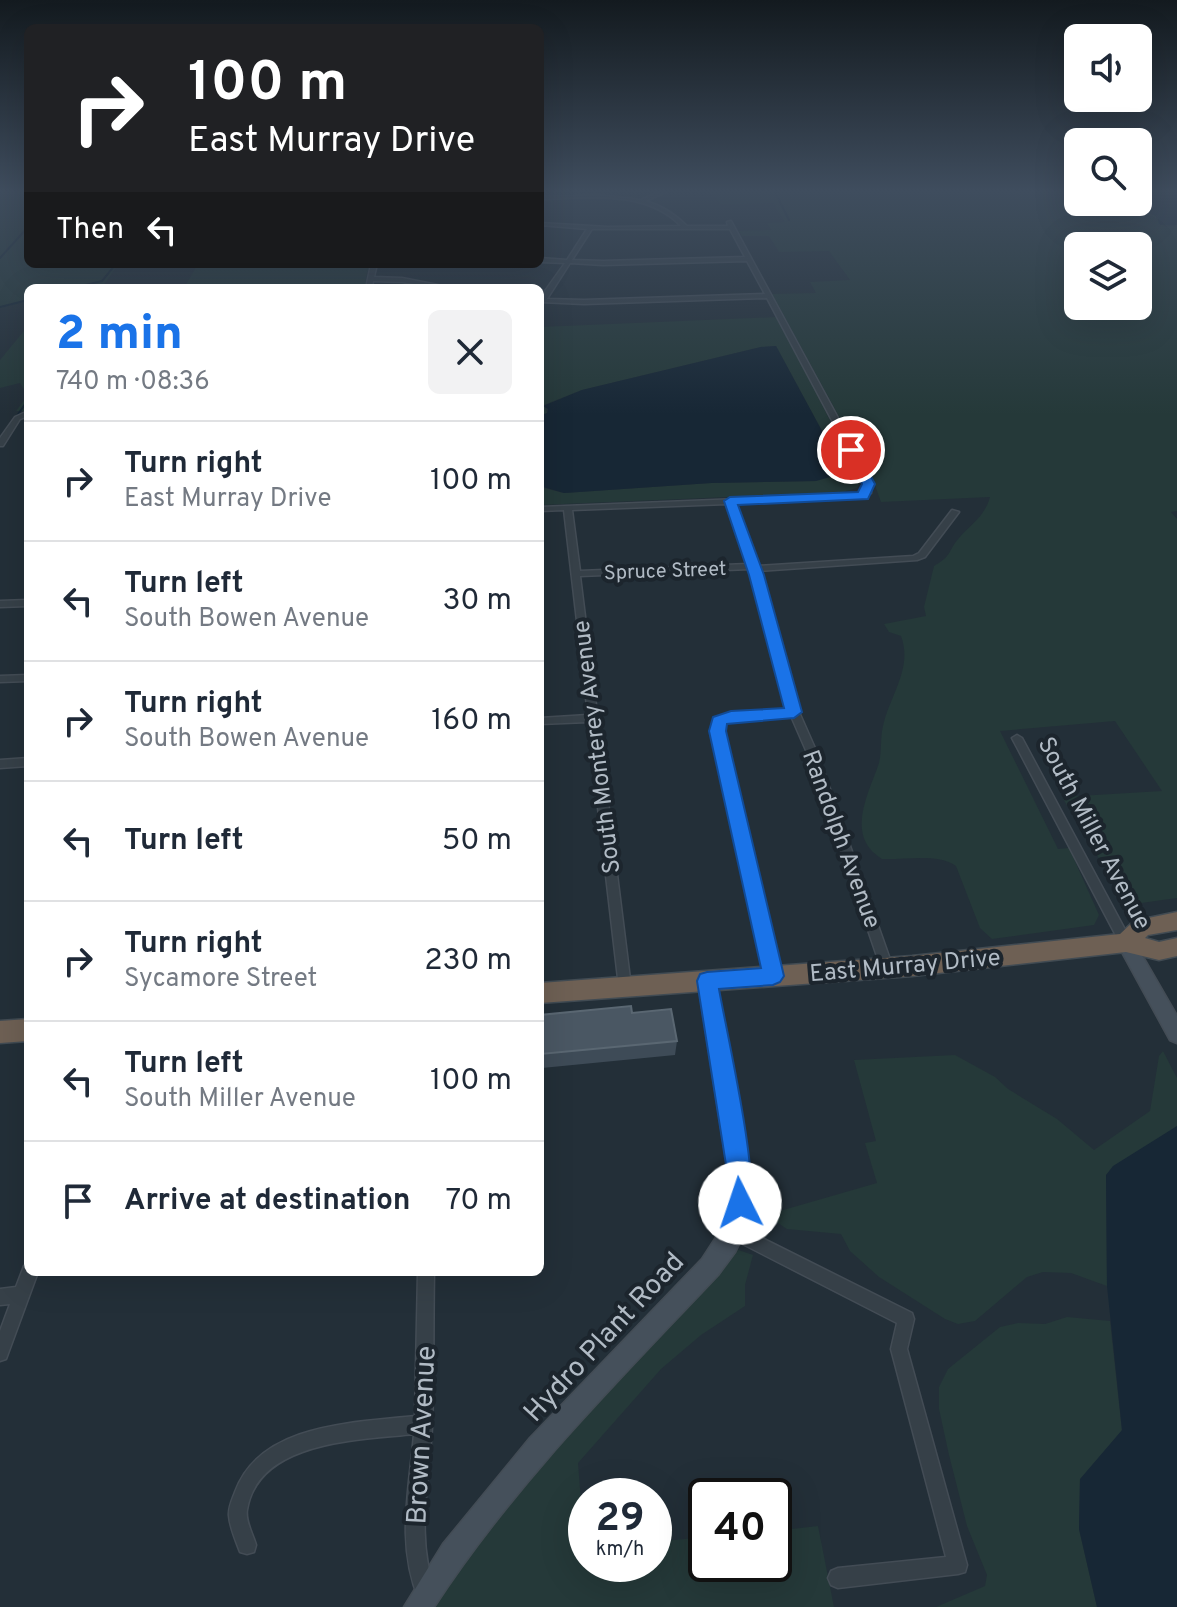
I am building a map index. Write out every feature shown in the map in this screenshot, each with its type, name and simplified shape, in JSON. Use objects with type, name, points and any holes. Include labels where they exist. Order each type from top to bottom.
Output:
[{"type":"highway","name":"East Murray Drive","points":[[1126,943],[1142,927],[1177,921]]},
{"type":"highway","name":"East Murray Drive","points":[[544,993],[887,968],[1126,943],[1159,951],[1177,947]]},
{"type":"highway","points":[[0,1032],[24,1030]]},
{"type":"street","points":[[544,296],[566,265]]},
{"type":"street","points":[[544,509],[863,496],[869,488],[866,477],[751,265]]},
{"type":"street","points":[[370,284],[373,268]]},
{"type":"street","points":[[371,279],[426,284]]},
{"type":"street","points":[[544,300],[596,302],[769,296]]},
{"type":"street","points":[[0,444],[4,432],[18,416],[24,414]]},
{"type":"street","name":"Randolph Avenue","points":[[730,501],[754,568],[794,712],[813,755],[887,968]]},
{"type":"street","name":"South Monterey Avenue","points":[[568,508],[625,987]]},
{"type":"street","name":"Spruce Street","points":[[576,574],[903,561],[922,555],[955,512]]},
{"type":"street","points":[[0,604],[24,603]]},
{"type":"street","points":[[0,679],[24,678]]},
{"type":"street","points":[[773,976],[718,731],[719,721],[731,716],[794,712]]},
{"type":"street","points":[[544,721],[591,718]]},
{"type":"street","name":"South Miller Avenue","points":[[1017,738],[1177,1034]]},
{"type":"street","points":[[0,764],[24,762]]},
{"type":"street","name":"Hydro Plant Road","points":[[423,1601],[453,1554],[539,1447],[710,1267],[734,1232],[740,1203],[739,1171],[707,981]]},
{"type":"street","points":[[734,1232],[906,1319],[899,1349],[958,1565],[838,1578]]},
{"type":"street","points":[[0,1353],[28,1276]]},
{"type":"street","name":"Brown Avenue","points":[[423,1601],[414,1551],[423,1424],[426,1276]]},
{"type":"street","points":[[0,1297],[21,1295]]},
{"type":"street","points":[[247,1545],[237,1512],[248,1484],[264,1462],[290,1446],[317,1438],[423,1424]]},
{"type":"green space","points":[[0,265],[115,268],[105,284],[24,284],[24,302],[0,308]]},
{"type":"green space","points":[[839,265],[1064,265],[1064,320],[1152,320],[1152,265],[1177,265],[1177,511],[1171,512],[1177,519],[1177,898],[1127,905],[1062,797],[1162,791],[1115,721],[1000,731],[1058,849],[1069,848],[1099,915],[1094,925],[992,939],[980,928],[956,866],[931,858],[882,859],[864,839],[862,814],[879,763],[883,726],[904,659],[901,636],[889,632],[884,624],[926,616],[924,607],[934,566],[947,556],[981,514],[990,497],[881,502],[872,477],[772,294],[816,293],[810,282],[850,280]]},
{"type":"green space","points":[[196,268],[368,268],[365,284],[186,284]]},
{"type":"green space","points":[[777,317],[861,481],[857,488],[843,492],[544,505],[544,488],[564,493],[711,483],[816,481],[832,473],[820,445],[822,431],[776,346],[582,390],[544,405],[544,327]]},
{"type":"green space","points":[[24,331],[24,389],[20,383],[0,388],[0,360]]},
{"type":"green space","points":[[24,400],[24,411],[16,411]]},
{"type":"green space","points":[[1163,1051],[1177,1078],[1177,1126],[1106,1175],[1107,1286],[1071,1273],[1043,1272],[1027,1277],[975,1321],[958,1324],[879,1277],[850,1251],[841,1234],[787,1229],[766,1215],[877,1183],[865,1143],[876,1141],[854,1060],[955,1055],[995,1077],[1008,1089],[1057,1119],[1094,1150],[1150,1111],[1159,1056]]},
{"type":"green space","points":[[736,1249],[753,1255],[745,1285],[745,1306],[701,1335],[661,1369],[578,1463],[579,1478],[568,1478],[568,1582],[672,1582],[672,1540],[688,1539],[688,1582],[792,1582],[792,1529],[818,1526],[834,1607],[433,1607],[478,1537],[537,1465]]},
{"type":"green space","points":[[1067,1317],[1110,1321],[1122,1431],[1080,1480],[1079,1529],[1097,1607],[936,1607],[985,1586],[987,1575],[967,1526],[939,1409],[939,1387],[948,1369],[1000,1327],[1018,1323],[1045,1324]]},
{"type":"water","points":[[776,346],[822,431],[820,445],[832,473],[830,477],[816,481],[711,483],[564,493],[544,487],[544,414],[548,409],[544,406],[582,390]]},
{"type":"water","points":[[1177,1126],[1177,1607],[1097,1607],[1079,1529],[1080,1479],[1122,1430],[1107,1286],[1106,1175],[1113,1166]]},
{"type":"building","points":[[631,1006],[632,1013],[671,1009],[677,1041],[544,1054],[544,1015]]},
{"type":"waterway","points":[[90,284],[102,281],[113,268]]},
{"type":"waterway","points":[[0,307],[24,301]]},
{"type":"waterway","points":[[14,420],[24,406]]},
{"type":"waterway","points":[[0,438],[8,427]]},
{"type":"route","points":[[740,1203],[739,1171],[707,981],[773,976],[718,731],[719,721],[731,716],[794,712],[756,575],[730,501],[863,496],[869,484],[851,450]]}]
